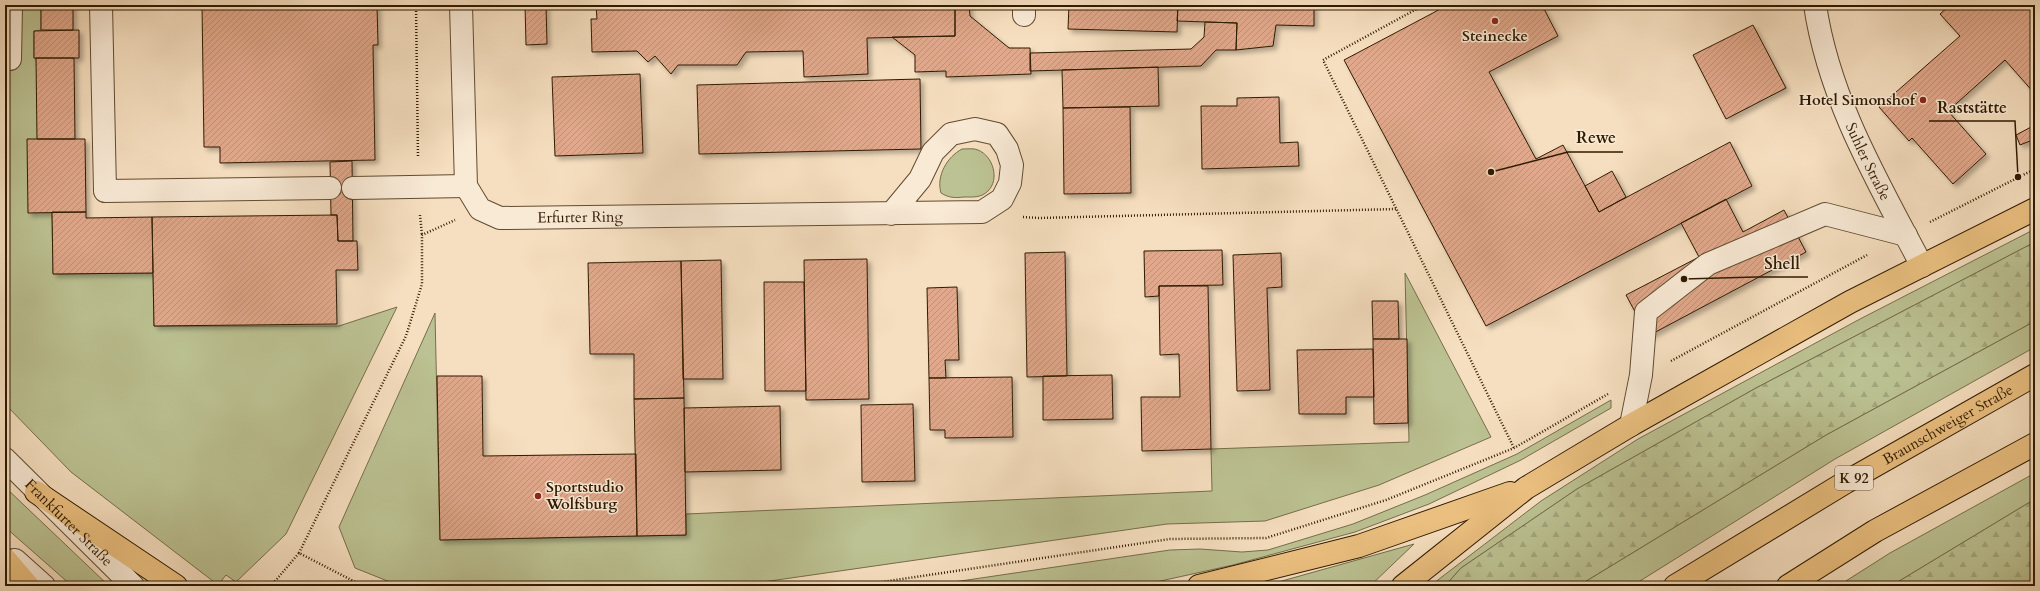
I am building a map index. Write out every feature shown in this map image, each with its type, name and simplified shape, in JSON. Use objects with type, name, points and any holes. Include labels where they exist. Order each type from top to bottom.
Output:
[{"type":"highway","points":[[1403,586],[1526,488],[1630,425],[1850,302],[2035,209]]},
{"type":"highway","name":"Braunschweiger Straße","points":[[1676,586],[1846,482],[2035,375]]},
{"type":"highway","points":[[1788,586],[1875,531],[2035,444]]},
{"type":"highway","points":[[1199,586],[1359,546],[1526,488]]},
{"type":"highway","points":[[36,492],[176,586]]},
{"type":"highway","points":[[5,559],[28,586]]},
{"type":"street","points":[[10,59],[11,5]]},
{"type":"street","points":[[101,5],[105,191],[330,188]]},
{"type":"street","points":[[461,5],[466,186],[480,209]]},
{"type":"street","name":"Suhler Straße","points":[[1815,5],[1819,31],[1831,75],[1866,162],[1922,266]]},
{"type":"street","points":[[891,214],[920,179],[933,152],[951,134],[975,129],[997,134],[1007,149],[1012,165],[1010,183],[1002,199],[982,212]]},
{"type":"street","points":[[353,188],[466,186]]},
{"type":"street","name":"Erfurter Ring","points":[[480,209],[500,218],[982,212]]},
{"type":"street","points":[[1630,425],[1641,375],[1646,312],[1708,264],[1825,214],[1906,235]]},
{"type":"street","name":"Frankfurter Straße","points":[[5,459],[36,492],[133,586]]},
{"type":"street","points":[[5,552],[44,586]]},
{"type":"path","points":[[270,586],[299,553],[406,336],[422,284],[422,235],[418,187],[416,5]]},
{"type":"path","points":[[1424,5],[1324,60],[1514,448]]},
{"type":"path","points":[[1981,195],[2035,169]]},
{"type":"path","points":[[422,235],[480,209]]},
{"type":"path","points":[[982,212],[1039,218],[1396,209]]},
{"type":"path","points":[[855,586],[1170,539],[1266,538]]},
{"type":"path","points":[[299,553],[363,586]]},
{"type":"green space","points":[[5,5],[41,5],[41,30],[34,31],[34,58],[36,58],[52,212],[53,274],[153,273],[154,326],[339,326],[397,307],[286,534],[236,582],[226,575],[218,585],[71,472],[5,404]]},
{"type":"green space","points":[[962,149],[978,150],[988,157],[991,162],[994,180],[992,186],[983,195],[974,197],[949,197],[941,193],[941,174],[947,162]]},
{"type":"green space","points":[[2035,229],[2035,242],[1756,388],[1577,489],[1461,568],[1445,586],[1430,586],[1541,501],[1638,439],[1860,319]]},
{"type":"green space","points":[[2035,242],[2035,321],[1826,435],[1578,586],[1445,586],[1461,568],[1577,489],[1756,388]]},
{"type":"green space","points":[[1405,273],[1491,437],[1379,485],[1265,521],[1167,524],[735,586],[400,586],[355,568],[339,527],[435,313],[440,540],[686,535],[686,514],[1212,491],[1211,449],[1409,442]]},
{"type":"green space","points":[[2035,321],[2035,347],[1835,459],[1632,586],[1578,586],[1826,435]]},
{"type":"green space","points":[[1611,400],[1611,408],[1521,460],[1429,504],[1355,532],[1233,565],[1138,586],[927,586],[1170,550],[1200,549],[1242,552],[1268,550],[1353,524],[1425,495],[1517,454]]},
{"type":"green space","points":[[2035,473],[2035,499],[1891,586],[1838,586],[1890,553]]},
{"type":"green space","points":[[5,487],[109,586],[72,586],[5,527]]},
{"type":"green space","points":[[2035,499],[2035,586],[1891,586]]},
{"type":"green space","points":[[1414,544],[1370,586],[1264,586]]},
{"type":"building","points":[[41,5],[73,5],[73,30],[41,30]]},
{"type":"building","points":[[202,5],[377,5],[378,45],[373,45],[375,160],[220,163],[220,147],[204,147]]},
{"type":"building","points":[[525,5],[546,5],[547,44],[526,45]]},
{"type":"building","points":[[596,5],[955,5],[955,36],[867,38],[868,74],[804,77],[803,51],[746,52],[737,65],[678,65],[671,74],[655,56],[648,62],[637,51],[592,52],[591,19],[597,19]]},
{"type":"building","points":[[955,5],[969,5],[970,16],[1009,48],[1030,48],[1031,74],[946,77],[946,71],[915,72],[915,55],[892,37],[955,36]]},
{"type":"building","points":[[1069,5],[1178,5],[1177,32],[1068,29]]},
{"type":"building","points":[[1178,5],[1314,5],[1314,26],[1276,25],[1273,46],[1236,50],[1237,23],[1177,21]]},
{"type":"building","points":[[1448,5],[1542,5],[1558,36],[1489,72],[1536,159],[1563,145],[1599,212],[1730,142],[1752,186],[1486,326],[1344,60]]},
{"type":"building","name":"Hotel Simonshof","points":[[1950,5],[2035,5],[2035,94],[2005,60],[1948,111],[1986,154],[1953,184],[1912,138],[1909,141],[1879,107],[1960,36],[1940,14]]},
{"type":"building","points":[[1205,22],[1237,23],[1236,50],[1216,50],[1201,66],[1030,71],[1030,53],[1191,49],[1204,37]]},
{"type":"building","points":[[1753,25],[1786,88],[1726,119],[1693,55]]},
{"type":"building","points":[[79,30],[79,58],[34,58],[34,31]]},
{"type":"building","points":[[36,58],[74,58],[75,139],[37,139]]},
{"type":"building","points":[[1158,67],[1159,106],[1063,108],[1062,70]]},
{"type":"building","points":[[640,74],[643,153],[555,156],[552,77]]},
{"type":"building","points":[[920,79],[921,149],[699,154],[697,85]]},
{"type":"building","points":[[1279,97],[1280,143],[1298,142],[1299,166],[1202,169],[1201,106],[1237,106],[1237,98]]},
{"type":"building","points":[[1130,107],[1131,193],[1064,194],[1063,108]]},
{"type":"building","points":[[2033,126],[2035,139],[2020,145],[2016,135]]},
{"type":"building","points":[[27,139],[85,139],[86,212],[28,213]]},
{"type":"building","points":[[352,161],[353,241],[338,241],[337,215],[331,215],[330,162]]},
{"type":"building","points":[[1612,171],[1626,197],[1599,212],[1585,186]]},
{"type":"building","points":[[1726,199],[1743,232],[1784,210],[1806,252],[1648,336],[1626,295],[1699,257],[1681,223]]},
{"type":"building","points":[[52,212],[86,212],[86,218],[152,217],[153,273],[53,274]]},
{"type":"building","points":[[337,215],[338,241],[357,241],[358,270],[336,270],[337,324],[154,326],[152,217]]},
{"type":"building","points":[[1222,250],[1223,285],[1159,286],[1159,296],[1145,297],[1144,251]]},
{"type":"building","points":[[1065,252],[1067,376],[1027,377],[1025,253]]},
{"type":"building","points":[[1281,253],[1282,287],[1267,288],[1270,390],[1237,391],[1233,255]]},
{"type":"building","points":[[867,259],[869,399],[806,400],[804,260]]},
{"type":"building","points":[[721,260],[723,379],[683,379],[681,261]]},
{"type":"building","points":[[681,261],[684,398],[634,399],[634,354],[590,354],[588,263]]},
{"type":"building","points":[[764,282],[804,282],[806,391],[765,391]]},
{"type":"building","points":[[1159,286],[1208,286],[1211,449],[1142,451],[1141,397],[1180,397],[1179,354],[1160,355]]},
{"type":"building","points":[[957,287],[959,360],[945,360],[946,378],[929,378],[927,288]]},
{"type":"building","points":[[1372,301],[1398,301],[1399,339],[1373,339]]},
{"type":"building","points":[[1373,339],[1407,339],[1408,423],[1374,424]]},
{"type":"building","points":[[1373,349],[1374,397],[1346,397],[1346,414],[1299,414],[1297,350]]},
{"type":"building","points":[[1112,375],[1113,419],[1043,420],[1043,376]]},
{"type":"building","name":"Sportstudio Wolfsburg","points":[[437,376],[482,376],[483,456],[636,454],[637,536],[440,540]]},
{"type":"building","points":[[1012,377],[1013,437],[945,438],[945,430],[930,430],[929,378]]},
{"type":"building","points":[[684,398],[686,535],[637,536],[634,399]]},
{"type":"building","points":[[913,404],[915,481],[862,482],[861,405]]},
{"type":"building","points":[[780,406],[781,470],[685,472],[684,408]]},
{"type":"place","name":"Steinecke","points":[[1495,21]]},
{"type":"place","name":"Hotel Simonshof","points":[[1923,100]]},
{"type":"place","name":"Rewe","points":[[1491,172]]},
{"type":"place","name":"Raststätte","points":[[2018,177]]},
{"type":"place","name":"Shell","points":[[1684,279]]},
{"type":"place","name":"Sportstudio Wolfsburg","points":[[538,496]]}]
